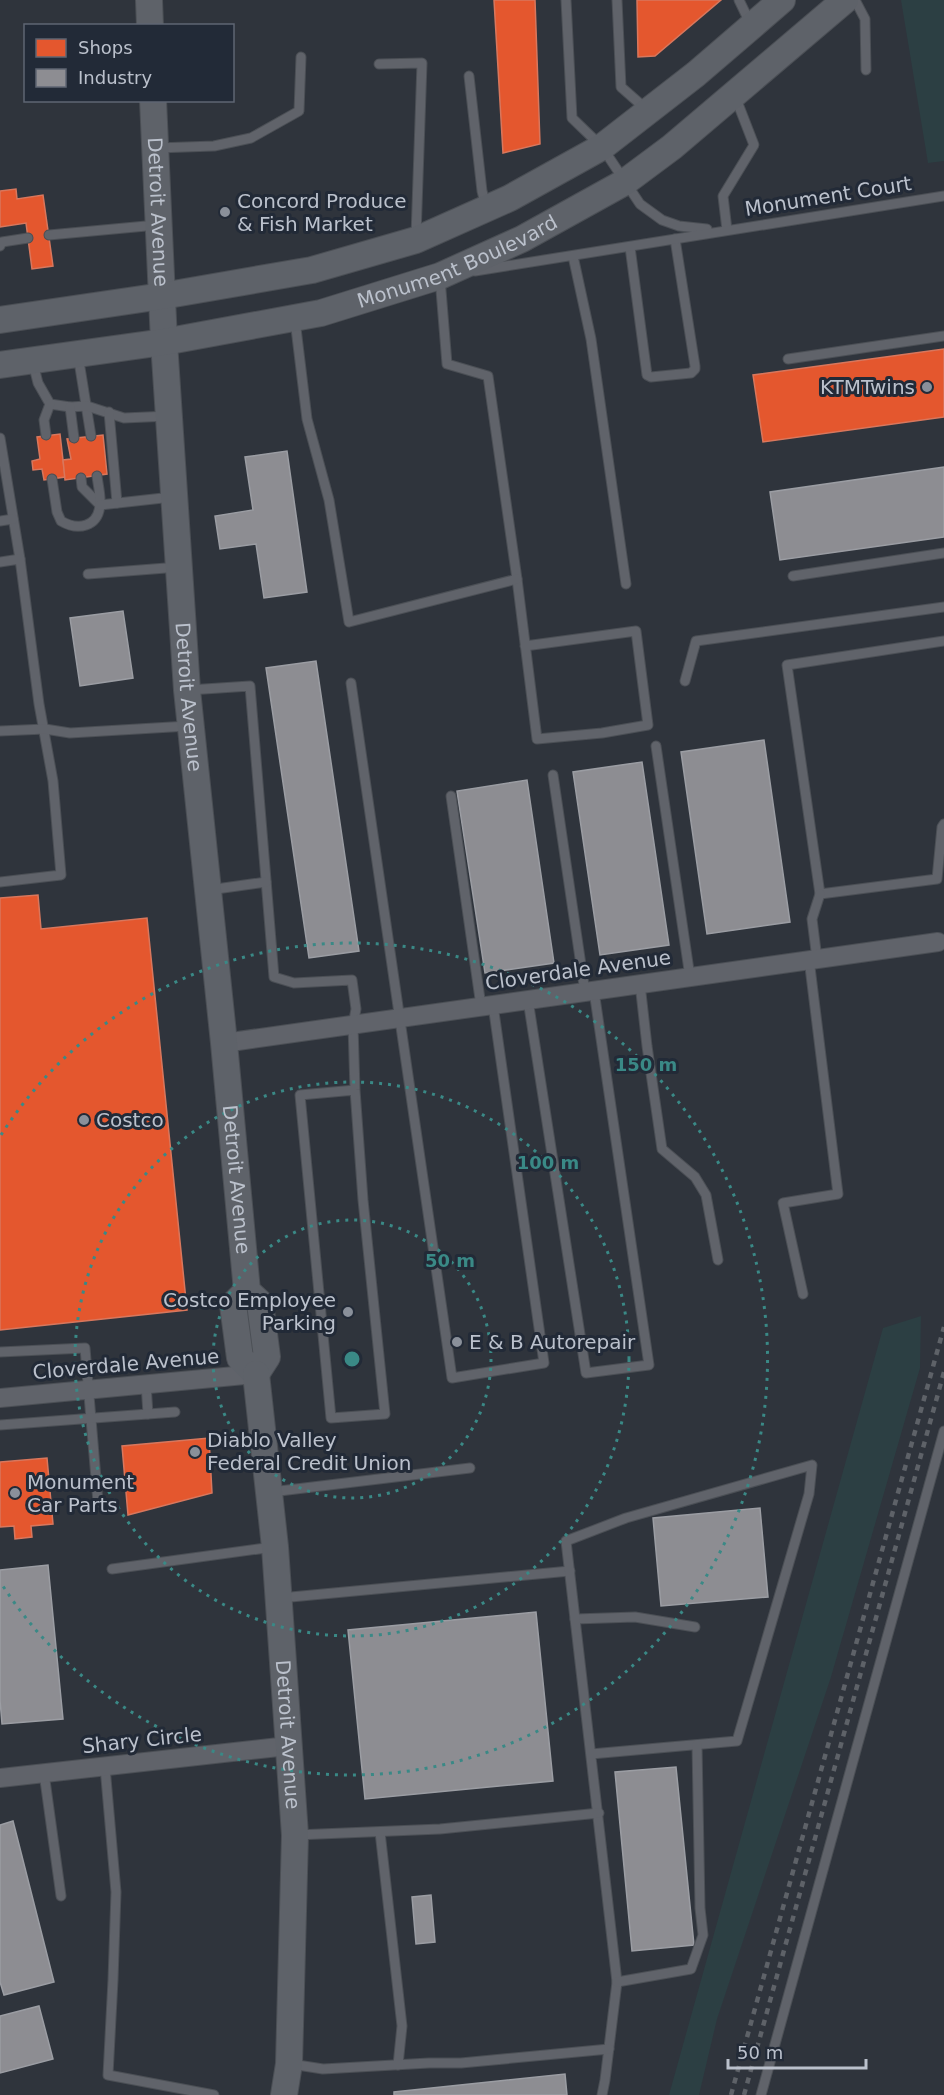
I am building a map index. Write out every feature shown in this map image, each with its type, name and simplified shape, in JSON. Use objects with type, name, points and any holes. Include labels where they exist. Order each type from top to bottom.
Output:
[{"type":"street","points":[[149,0],[150,24]]},
{"type":"street","name":"Monument Boulevard","points":[[0,320],[162,296],[312,270],[416,240],[510,198],[602,147],[696,74],[782,0]]},
{"type":"street","name":"Monument Boulevard","points":[[0,365],[77,352],[164,342],[321,313],[440,276],[522,238],[625,182],[672,147],[845,0]]},
{"type":"street","name":"Detroit Avenue","points":[[153,102],[164,342],[187,690],[247,1291],[233,1305],[240,1358],[256,1374],[275,1547],[295,1835],[289,2064],[284,2095]]},
{"type":"street","name":"Cloverdale Avenue","points":[[224,1043],[938,942]]},
{"type":"street","name":"Cloverdale Avenue","points":[[0,1398],[256,1374]]},
{"type":"street","name":"Shary Circle","points":[[0,1778],[288,1746]]},
{"type":"lane","name":"Monument Court","points":[[566,0],[572,118],[602,147],[640,204],[662,220],[679,226],[723,230]]},
{"type":"lane","points":[[617,0],[621,87],[648,111]]},
{"type":"lane","points":[[739,0],[752,26]]},
{"type":"lane","points":[[855,0],[865,19],[866,70]]},
{"type":"lane","points":[[155,148],[214,146],[251,138],[299,111],[301,57]]},
{"type":"lane","points":[[379,64],[422,63],[416,240]]},
{"type":"lane","points":[[469,76],[486,208]]},
{"type":"lane","points":[[723,230],[723,196],[754,145],[734,94]]},
{"type":"lane","name":"Monument Court","points":[[440,276],[944,196]]},
{"type":"lane","points":[[49,235],[159,225]]},
{"type":"lane","points":[[0,246],[2,242],[28,238]]},
{"type":"lane","points":[[630,247],[647,375],[651,377],[691,373],[695,369],[675,239]]},
{"type":"lane","points":[[573,256],[591,339],[626,584]]},
{"type":"lane","points":[[440,276],[447,364],[488,376],[537,739],[602,733],[648,725],[636,631],[525,646]]},
{"type":"lane","points":[[295,317],[307,419],[329,500],[349,622],[517,579]]},
{"type":"lane","points":[[788,359],[944,336]]},
{"type":"lane","points":[[77,352],[91,436]]},
{"type":"lane","points":[[32,360],[38,383],[50,404]]},
{"type":"lane","points":[[50,404],[70,407],[87,406],[124,418],[169,416]]},
{"type":"lane","points":[[46,435],[44,420],[50,404]]},
{"type":"lane","points":[[70,407],[74,438]]},
{"type":"lane","points":[[109,412],[117,503]]},
{"type":"lane","points":[[0,882],[61,875],[53,781],[39,704],[14,519],[3,471],[1,443]]},
{"type":"lane","points":[[52,479],[57,512],[61,521],[69,526],[85,527],[96,518],[100,505],[96,476]]},
{"type":"lane","points":[[81,478],[82,487],[100,505]]},
{"type":"lane","points":[[0,499],[10,497]]},
{"type":"lane","points":[[100,505],[174,497]]},
{"type":"lane","points":[[0,521],[14,519]]},
{"type":"lane","points":[[793,576],[944,553]]},
{"type":"lane","points":[[0,562],[20,559]]},
{"type":"lane","points":[[88,574],[179,567]]},
{"type":"lane","points":[[684,681],[696,641],[944,607]]},
{"type":"lane","points":[[803,1294],[783,1203],[837,1194],[813,959],[812,919],[820,894],[787,665],[944,641]]},
{"type":"lane","points":[[351,683],[452,1378],[544,1363],[451,796]]},
{"type":"lane","points":[[187,690],[250,686],[274,977],[294,983],[352,980],[356,1009],[353,1025],[355,1090],[363,1200],[385,1414],[331,1418],[300,1095],[355,1090]]},
{"type":"lane","points":[[0,731],[45,729],[70,733],[191,726]]},
{"type":"lane","points":[[656,746],[690,977]]},
{"type":"lane","points":[[528,1000],[586,1373],[649,1365],[553,775]]},
{"type":"lane","points":[[820,894],[937,879],[944,824]]},
{"type":"lane","points":[[208,891],[266,882]]},
{"type":"lane","points":[[640,984],[662,1149],[695,1177],[705,1195],[718,1260]]},
{"type":"lane","points":[[0,1352],[85,1348],[98,1502]]},
{"type":"lane","points":[[146,1384],[148,1414]]},
{"type":"lane","points":[[0,1425],[175,1412]]},
{"type":"lane","points":[[761,2095],[944,1431]]},
{"type":"lane","points":[[591,1754],[736,1741],[809,1494],[812,1466],[626,1518],[566,1541],[617,1982],[602,2095]]},
{"type":"lane","points":[[269,1492],[470,1468]]},
{"type":"lane","points":[[112,1569],[275,1547]]},
{"type":"lane","points":[[278,1599],[570,1570]]},
{"type":"lane","points":[[576,1619],[635,1617],[695,1627]]},
{"type":"lane","points":[[617,1982],[691,1969],[704,1935],[700,1908],[697,1745]]},
{"type":"lane","points":[[105,1767],[116,1892],[108,2075],[214,2095]]},
{"type":"lane","points":[[44,1773],[61,1896]]},
{"type":"lane","points":[[295,1835],[484,1826],[599,1813]]},
{"type":"lane","points":[[380,1832],[402,2025],[398,2066]]},
{"type":"lane","points":[[289,2064],[323,2069],[398,2066],[507,2060],[609,2049]]},
{"type":"green space","points":[[901,0],[944,0],[944,161],[928,163]]},
{"type":"green space","points":[[921,1316],[920,1368],[831,1677],[717,2019],[699,2095],[669,2095],[883,1328]]},
{"type":"building: Shops","points":[[494,0],[535,0],[540,144],[503,153]]},
{"type":"building: Shops","points":[[637,0],[721,0],[655,56],[638,57]]},
{"type":"building: Shops","points":[[16,189],[17,199],[43,195],[53,266],[32,269],[26,223],[0,227],[0,191]]},
{"type":"building: Shops","points":[[944,349],[944,417],[763,442],[753,375]]},
{"type":"building: Shops","points":[[60,434],[65,477],[44,480],[42,469],[33,470],[32,461],[40,459],[37,437]]},
{"type":"building: Shops","points":[[103,435],[107,474],[65,480],[63,460],[71,459],[67,439]]},
{"type":"building: Shops","name":"Costco","points":[[38,895],[41,929],[147,918],[187,1310],[0,1330],[0,898]]},
{"type":"building: Shops","points":[[209,1438],[212,1493],[128,1515],[122,1446]]},
{"type":"building: Shops","points":[[47,1458],[53,1524],[31,1526],[32,1537],[15,1539],[14,1526],[0,1527],[0,1462]]},
{"type":"building: Industry","points":[[287,451],[307,592],[264,598],[256,544],[220,549],[215,516],[253,510],[245,457]]},
{"type":"building: Industry","points":[[944,467],[944,537],[780,560],[770,492]]},
{"type":"building: Industry","points":[[123,611],[133,678],[80,686],[70,618]]},
{"type":"building: Industry","points":[[316,661],[359,951],[309,958],[266,668]]},
{"type":"building: Industry","points":[[764,740],[790,922],[707,934],[681,752]]},
{"type":"building: Industry","points":[[642,762],[669,945],[600,955],[573,772]]},
{"type":"building: Industry","points":[[527,780],[554,963],[485,973],[457,791]]},
{"type":"building: Industry","points":[[760,1508],[768,1597],[661,1606],[653,1518]]},
{"type":"building: Industry","points":[[48,1565],[63,1719],[2,1724],[0,1570]]},
{"type":"building: Industry","points":[[536,1612],[553,1781],[365,1799],[348,1630]]},
{"type":"building: Industry","points":[[676,1767],[694,1945],[632,1951],[615,1772]]},
{"type":"building: Industry","points":[[13,1821],[54,1982],[4,1995],[0,1982],[0,1825]]},
{"type":"building: Industry","points":[[431,1895],[435,1942],[416,1944],[412,1897]]},
{"type":"building: Industry","points":[[39,2006],[53,2059],[0,2073],[0,2016]]},
{"type":"building: Industry","points":[[565,2074],[567,2095],[394,2095],[394,2092]]},
{"type":"railway","points":[[731,2095],[944,1327]]},
{"type":"railway","points":[[744,2095],[944,1372]]},
{"type":"place","name":"Concord Produce & Fish Market","points":[[225,212]]},
{"type":"place","name":"KTMTwins","points":[[927,387]]},
{"type":"place","name":"Costco","points":[[84,1120]]},
{"type":"place","name":"Costco Employee Parking","points":[[348,1312]]},
{"type":"place","name":"E & B Autorepair","points":[[457,1342]]},
{"type":"place","name":"Diablo Valley Federal Credit Union","points":[[195,1452]]},
{"type":"place","name":"Monument Car Parts","points":[[15,1493]]}]
